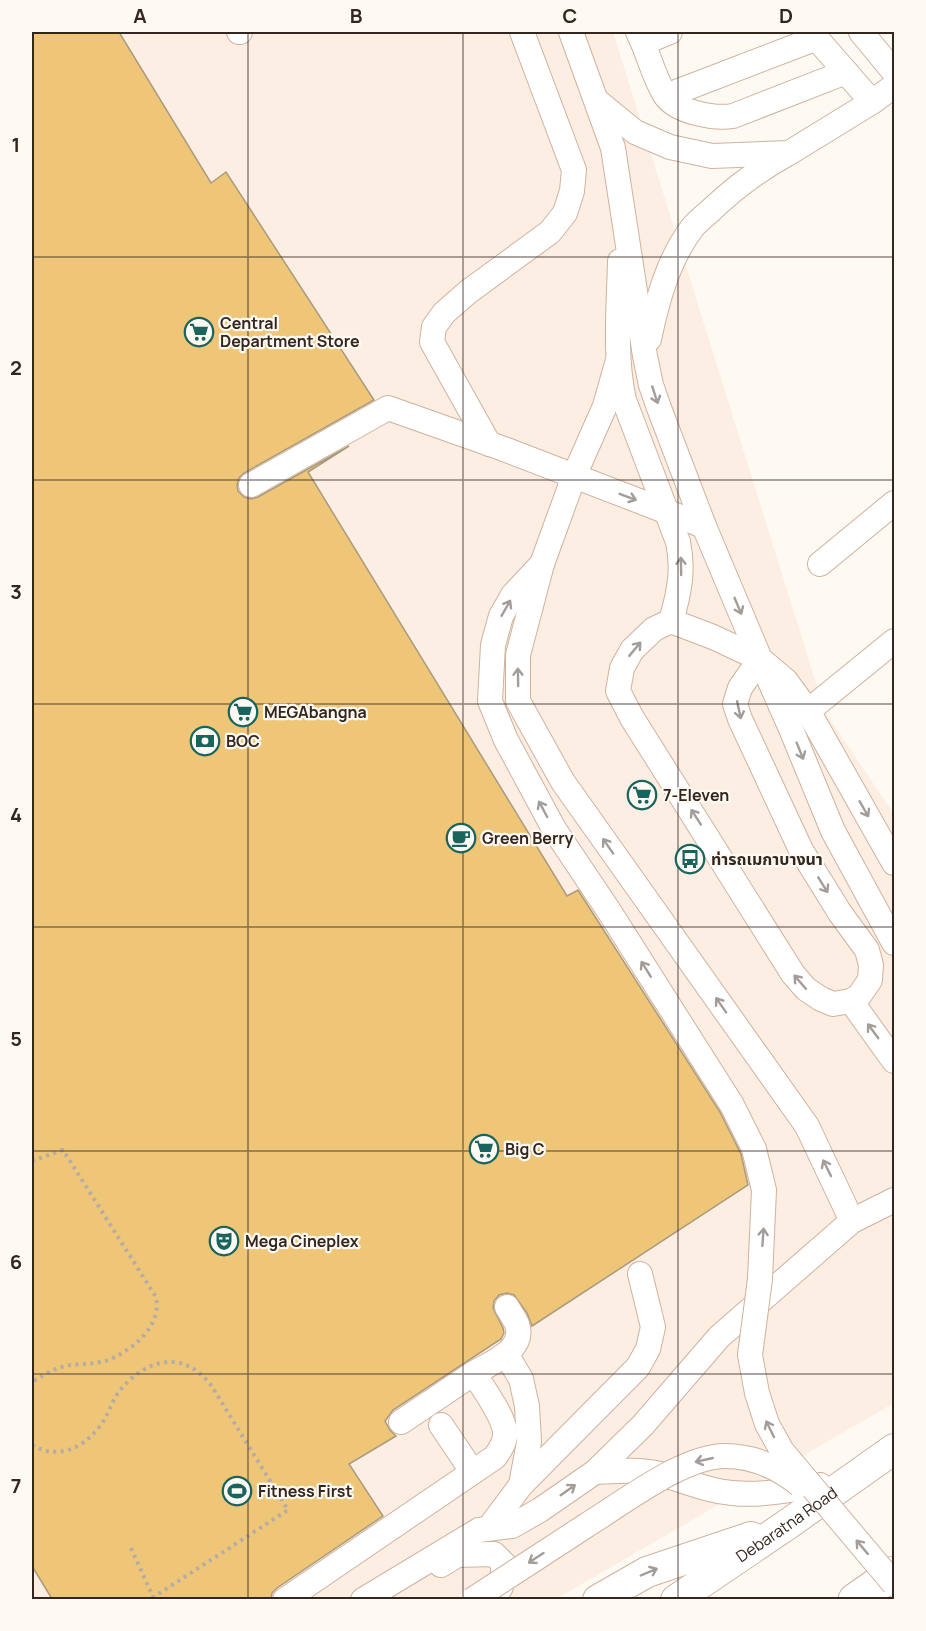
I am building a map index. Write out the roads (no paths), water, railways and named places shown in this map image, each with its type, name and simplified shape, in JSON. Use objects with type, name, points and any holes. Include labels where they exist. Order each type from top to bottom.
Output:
[{"type":"highway","points":[[855,1599],[894,1574]]},
{"type":"highway","points":[[879,1599],[894,1589]]},
{"type":"main road","name":"Debaratna Road","points":[[676,1599],[894,1449]]},
{"type":"main road","points":[[598,1599],[647,1572],[788,1524]]},
{"type":"street","points":[[489,444],[432,342],[434,327],[444,313],[468,292],[550,232],[565,213],[572,191],[574,170],[522,32]]},
{"type":"street","points":[[571,32],[613,148],[645,356],[659,408],[704,526],[833,831],[894,943]]},
{"type":"street","points":[[670,32],[640,37],[666,96],[685,109],[722,118],[733,116],[846,72]]},
{"type":"street","points":[[861,32],[894,72]]},
{"type":"street","points":[[666,96],[814,35],[872,102]]},
{"type":"street","points":[[645,356],[657,301],[672,264],[693,227],[729,193],[765,166],[872,102],[894,86]]},
{"type":"street","points":[[595,99],[635,132],[670,147],[712,156],[789,153]]},
{"type":"street","points":[[621,192],[618,360],[624,400],[678,542],[681,558],[680,591],[671,621]]},
{"type":"street","points":[[618,360],[605,406],[574,476],[542,564],[518,655],[518,701],[563,782],[807,1125],[852,1221]]},
{"type":"street","points":[[251,484],[388,408],[704,526]]},
{"type":"street","points":[[820,564],[894,503]]},
{"type":"street","points":[[542,564],[513,596],[501,616],[493,645],[490,701],[506,740],[554,829],[732,1105],[754,1149],[764,1191],[760,1279],[750,1355],[757,1393],[767,1424],[782,1451],[894,1584]]},
{"type":"street","points":[[759,659],[740,688],[735,704],[740,718],[801,850],[840,913],[867,950],[871,965],[870,980],[859,996],[833,1004],[821,999],[806,989],[793,974],[632,718],[618,691],[622,668],[632,650],[654,629],[671,621],[713,637],[759,659],[786,681],[808,711],[894,862]]},
{"type":"street","points":[[808,711],[894,641]]},
{"type":"street","points":[[850,1000],[894,1061]]},
{"type":"street","points":[[363,1599],[479,1530],[512,1526],[540,1510],[595,1472],[643,1425],[719,1337],[852,1221],[894,1200]]},
{"type":"street","points":[[489,1528],[521,1485],[638,1367],[648,1349],[653,1327],[640,1274]]},
{"type":"street","points":[[401,1422],[514,1347],[518,1326],[507,1307]]},
{"type":"street","points":[[506,1354],[521,1379],[527,1406],[529,1442],[521,1485]]},
{"type":"street","points":[[285,1599],[495,1457],[502,1447],[505,1432],[498,1413],[474,1373]]},
{"type":"street","points":[[441,1425],[472,1471]]},
{"type":"street","points":[[472,1599],[654,1483],[696,1461],[724,1456],[764,1461],[786,1473],[830,1509]]},
{"type":"street","points":[[595,1472],[633,1470],[660,1474],[699,1487],[732,1493],[771,1493],[847,1481]]},
{"type":"street","points":[[389,1599],[457,1554],[494,1554],[504,1564],[501,1587],[491,1599]]},
{"type":"place","name":"Central Department Store","points":[[199,332]]},
{"type":"place","name":"MEGAbangna","points":[[243,712]]},
{"type":"place","name":"BOC","points":[[205,741]]},
{"type":"place","name":"7-Eleven","points":[[642,795]]},
{"type":"place","name":"Green Berry","points":[[461,838]]},
{"type":"place","name":"ท่ารถเมกาบางนา","points":[[690,859]]},
{"type":"place","name":"Big C","points":[[484,1149]]},
{"type":"place","name":"Mega Cineplex","points":[[224,1241]]},
{"type":"place","name":"Fitness First","points":[[237,1491]]}]
